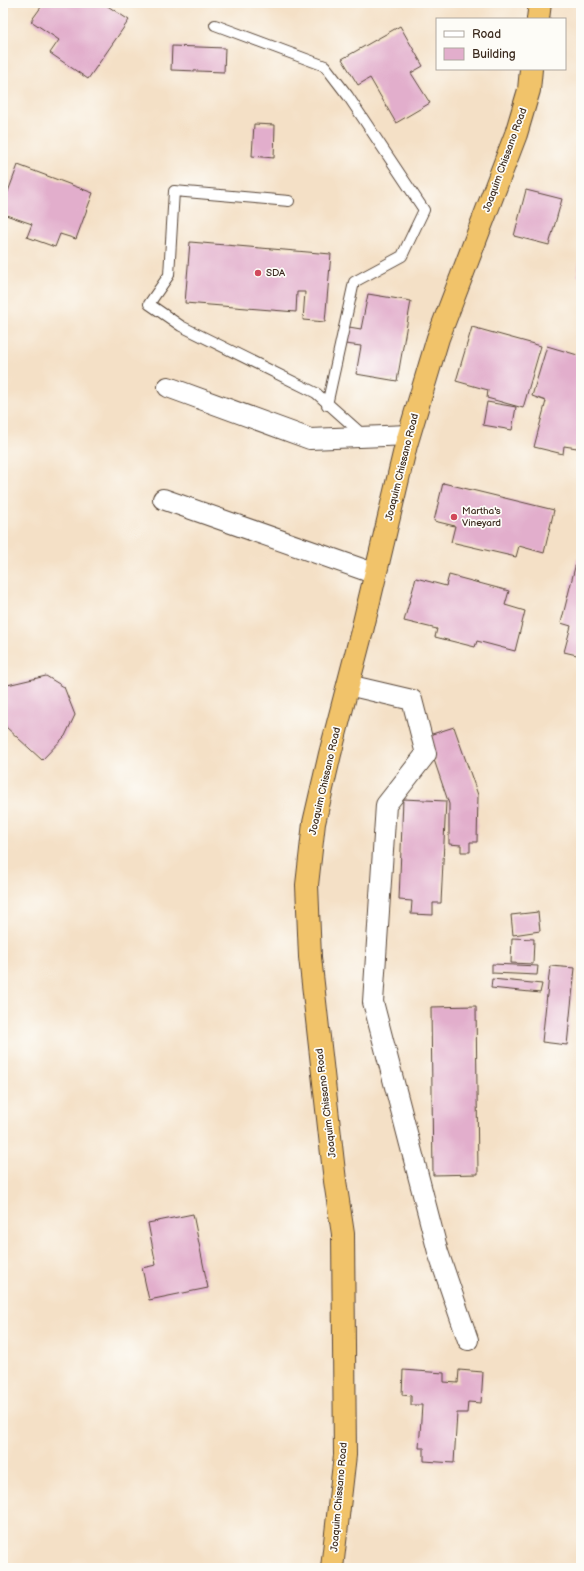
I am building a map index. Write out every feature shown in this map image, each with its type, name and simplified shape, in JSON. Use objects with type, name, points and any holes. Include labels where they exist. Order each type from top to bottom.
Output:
[{"type":"highway","points":[[538,18],[540,3]]},
{"type":"highway","name":"Joaquim Chissano Road","points":[[332,1568],[345,1455],[343,1234],[335,1181],[310,957],[307,885],[314,823],[409,435],[438,338],[516,134],[529,90],[531,70]]},
{"type":"street","points":[[168,387],[310,439],[409,435]]},
{"type":"street","points":[[164,499],[376,574]]},
{"type":"street","points":[[348,684],[412,700],[426,754],[386,805],[373,1002],[438,1252],[468,1340]]},
{"type":"lane","points":[[215,24],[325,66],[348,96],[424,210],[402,256],[354,282],[327,405]]},
{"type":"lane","points":[[289,201],[174,191],[169,275],[149,304],[181,326],[316,394],[365,436]]},
{"type":"building","points":[[44,3],[103,3],[129,20],[88,79],[50,53],[59,40],[31,21]]},
{"type":"building","points":[[400,26],[423,66],[411,73],[430,103],[396,123],[370,78],[358,85],[342,59]]},
{"type":"building","points":[[172,46],[225,48],[224,72],[171,70]]},
{"type":"building","points":[[254,124],[275,125],[274,158],[252,156]]},
{"type":"building","points":[[18,165],[93,193],[76,239],[60,234],[55,247],[27,237],[32,224],[3,214],[3,205]]},
{"type":"building","points":[[526,190],[562,199],[549,245],[514,236]]},
{"type":"building","name":"SDA","points":[[190,242],[331,254],[325,322],[303,320],[305,292],[297,292],[296,312],[185,303]]},
{"type":"building","points":[[580,257],[581,276],[577,276]]},
{"type":"building","points":[[368,294],[411,301],[397,381],[356,374],[361,346],[345,344],[349,327],[361,329]]},
{"type":"building","points":[[472,327],[541,346],[523,408],[487,398],[488,390],[456,381]]},
{"type":"building","points":[[547,346],[581,356],[581,431],[577,448],[564,446],[563,454],[534,447],[546,401],[532,396]]},
{"type":"building","points":[[487,402],[516,407],[512,430],[483,425]]},
{"type":"building","points":[[443,483],[554,510],[544,553],[519,546],[516,557],[451,542],[455,526],[434,521]]},
{"type":"building","points":[[577,559],[581,560],[581,656],[564,652],[571,626],[561,623]]},
{"type":"building","points":[[449,575],[509,591],[505,605],[525,611],[515,651],[477,641],[475,647],[435,637],[437,629],[404,621],[416,578],[446,586]]},
{"type":"building","points":[[46,676],[64,687],[75,715],[65,736],[42,760],[6,727],[3,715],[3,686]]},
{"type":"building","points":[[454,727],[478,795],[477,842],[470,842],[470,852],[461,852],[461,845],[449,844],[449,804],[426,736]]},
{"type":"building","points":[[403,799],[446,801],[441,903],[433,903],[433,915],[411,914],[412,901],[399,900]]},
{"type":"building","points":[[538,912],[540,931],[513,935],[511,915]]},
{"type":"building","points":[[512,938],[534,939],[533,964],[511,963]]},
{"type":"building","points":[[492,964],[538,966],[537,975],[492,973]]},
{"type":"building","points":[[550,966],[575,968],[567,1045],[542,1042]]},
{"type":"building","points":[[492,979],[542,984],[540,993],[491,988]]},
{"type":"building","points":[[476,1006],[478,1174],[433,1175],[431,1007]]},
{"type":"building","points":[[193,1214],[208,1288],[149,1300],[142,1268],[156,1265],[148,1223]]},
{"type":"building","points":[[403,1370],[444,1373],[444,1382],[458,1383],[459,1370],[483,1372],[481,1403],[468,1402],[467,1413],[457,1413],[454,1463],[424,1461],[424,1448],[419,1448],[422,1405],[411,1405],[411,1396],[402,1395]]},
{"type":"place","name":"SDA","points":[[258,273]]},
{"type":"place","name":"Martha's Vineyard","points":[[454,517]]}]
